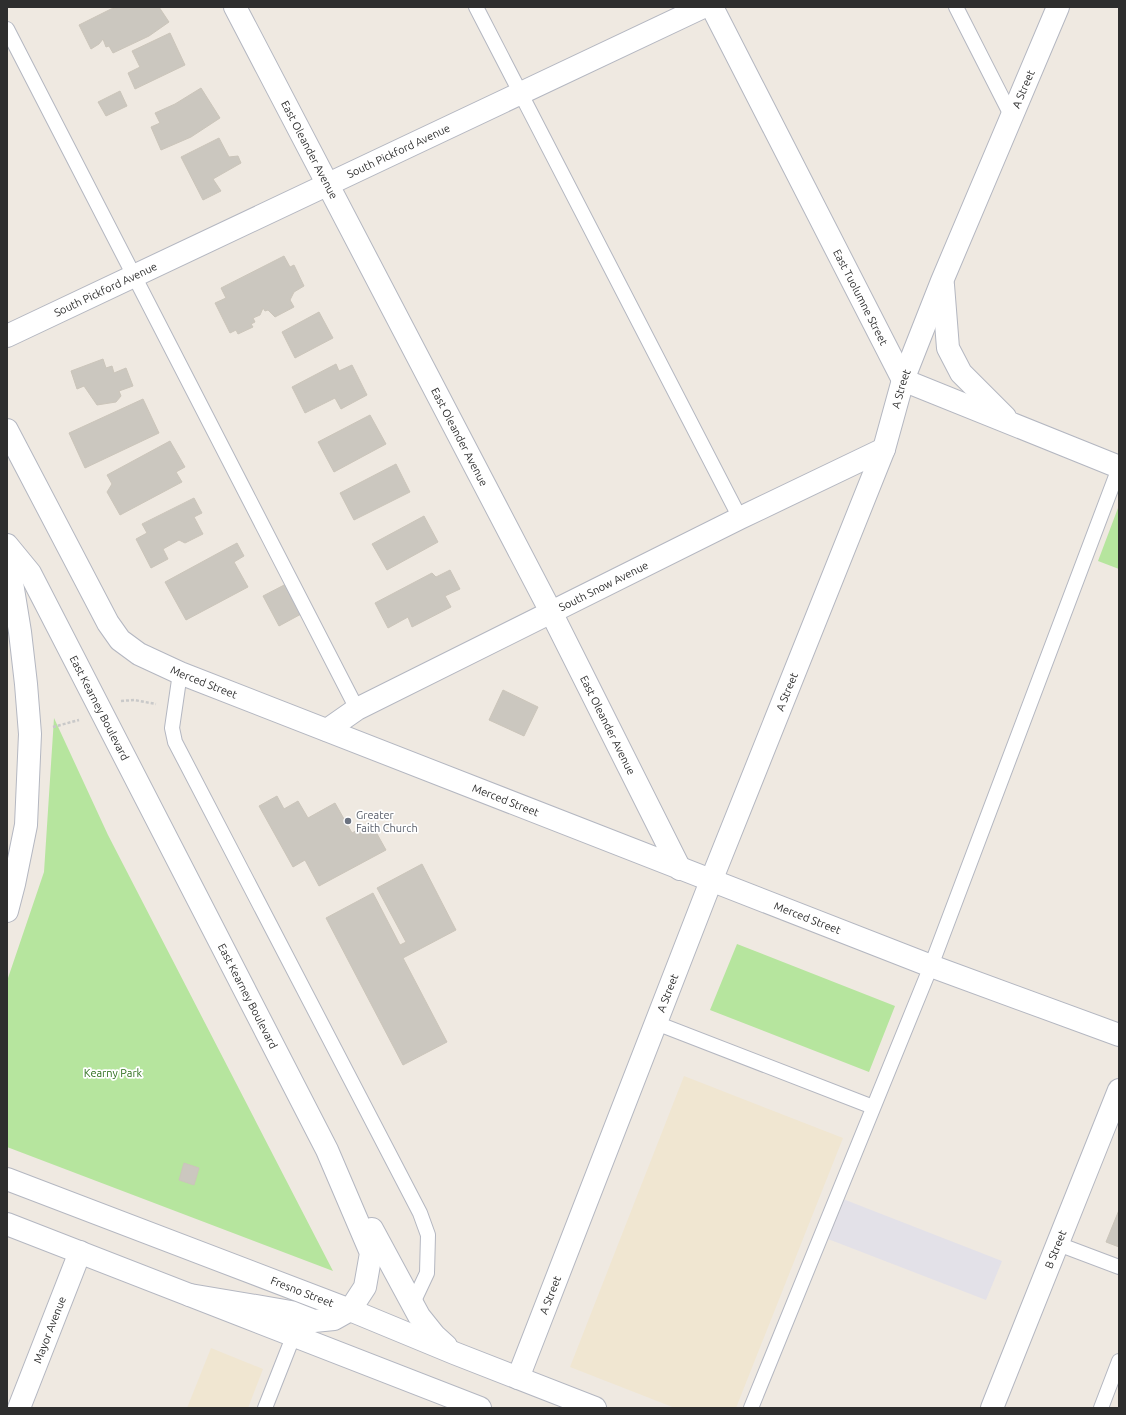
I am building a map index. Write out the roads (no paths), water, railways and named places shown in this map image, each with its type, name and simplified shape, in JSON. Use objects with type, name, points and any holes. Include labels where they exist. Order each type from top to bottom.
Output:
[{"type":"street","name":"East Oleander Avenue","points":[[234,7],[551,612],[680,869]]},
{"type":"street","name":"South Pickford Avenue","points":[[7,336],[703,7]]},
{"type":"street","name":"East Tuolumne Street","points":[[712,7],[903,380]]},
{"type":"street","name":"A Street","points":[[518,1378],[711,881],[884,449],[903,380],[942,281],[1058,7]]},
{"type":"street","points":[[942,281],[948,348],[961,373],[1012,424]]},
{"type":"street","points":[[903,380],[1119,468]]},
{"type":"street","name":"Merced Street","points":[[7,430],[108,623],[120,640],[139,654],[180,673],[680,869],[930,966],[1119,1035]]},
{"type":"street","name":"South Snow Avenue","points":[[327,730],[357,709],[740,518],[884,449]]},
{"type":"street","name":"East Kearney Boulevard","points":[[7,545],[30,573],[327,1150],[371,1253],[365,1287],[350,1310],[334,1319],[314,1321],[292,1312],[190,1295]]},
{"type":"street","points":[[7,552],[20,632],[30,734],[26,825],[7,911]]},
{"type":"street","name":"B Street","points":[[992,1408],[1119,1090]]},
{"type":"street","points":[[327,1150],[392,1264],[412,1305],[435,1336],[454,1353]]},
{"type":"street","name":"Fresno Street","points":[[7,1179],[350,1310],[454,1353],[595,1408]]},
{"type":"street","points":[[7,1224],[480,1408]]},
{"type":"street","name":"Mayor Avenue","points":[[18,1408],[80,1252]]},
{"type":"lane","points":[[476,7],[740,518]]},
{"type":"lane","points":[[956,7],[1012,117]]},
{"type":"lane","points":[[7,29],[357,709]]},
{"type":"lane","points":[[751,1408],[930,966],[1119,468]]},
{"type":"lane","points":[[180,673],[172,728],[175,742],[420,1213],[428,1235],[427,1273],[412,1305]]},
{"type":"lane","points":[[656,1023],[873,1107]]},
{"type":"lane","points":[[1058,1244],[1119,1267]]},
{"type":"lane","points":[[265,1408],[293,1336]]},
{"type":"lane","points":[[1101,1408],[1119,1361]]},
{"type":"place","name":"Greater Faith Church","points":[[348,821]]},
{"type":"park label","name":"Kearny Park","points":[[113,1073]]}]
